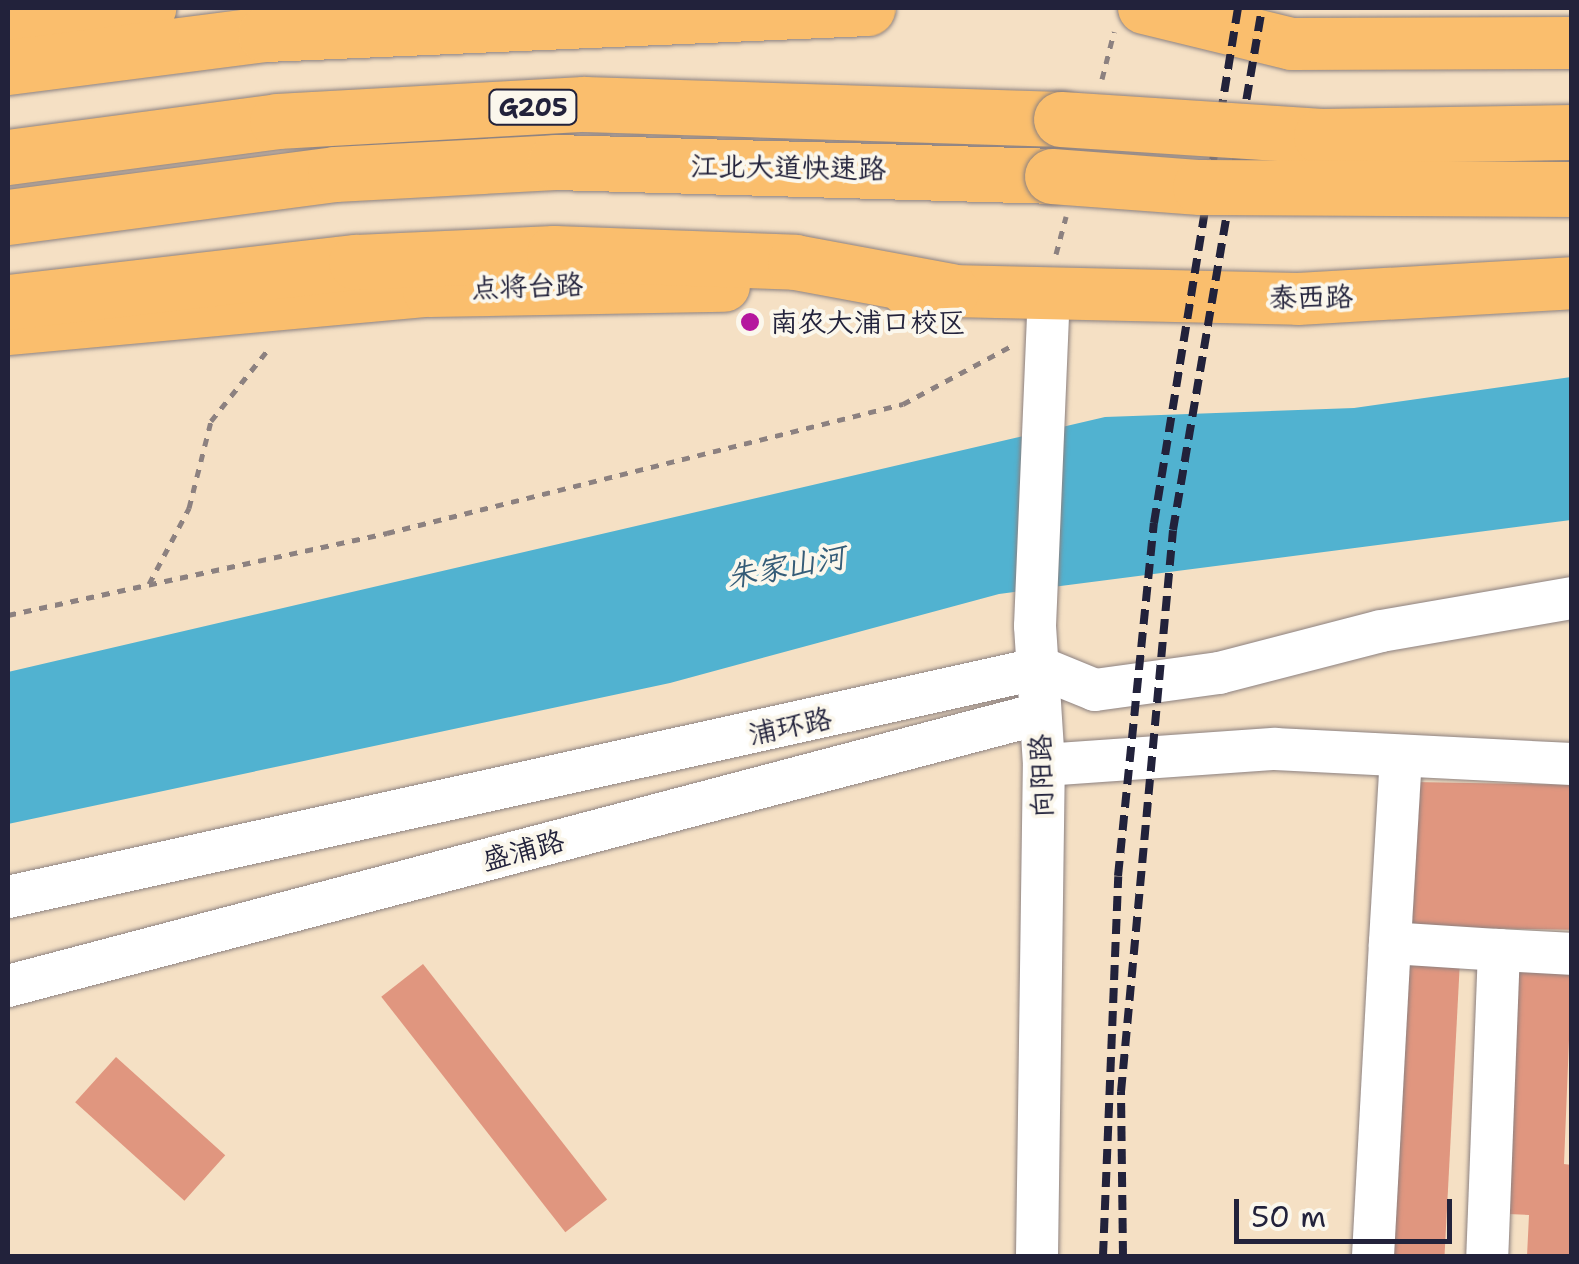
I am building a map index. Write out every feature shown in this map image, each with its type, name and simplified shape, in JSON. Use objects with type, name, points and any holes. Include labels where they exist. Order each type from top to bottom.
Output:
[{"type":"highway","points":[[8,67],[430,22],[866,8]]},
{"type":"highway","name":"江北大道快速路","points":[[8,157],[277,122],[584,104],[1321,136],[1572,132]]},
{"type":"highway","name":"江北大道快速路","points":[[8,217],[316,176],[555,162],[1219,187],[1572,189]]},
{"type":"highway","points":[[8,302],[356,262],[572,253],[795,262],[951,291]]},
{"type":"main road","points":[[8,30],[150,8]]},
{"type":"main road","points":[[1144,8],[1292,44],[1572,43]]},
{"type":"main road","name":"点将台路","points":[[8,329],[173,308],[571,282],[951,291],[1049,310]]},
{"type":"main road","name":"泰西路","points":[[1049,310],[1572,283]]},
{"type":"street","name":"向阳路","points":[[1038,1256],[1044,765],[1039,714],[1041,668],[1035,626],[1049,310]]},
{"type":"street","name":"浦环路","points":[[8,898],[1041,668],[1112,688],[1572,598]]},
{"type":"street","name":"盛浦路","points":[[8,986],[1039,714]]},
{"type":"street","points":[[1044,765],[1275,749],[1572,764]]},
{"type":"street","points":[[1373,1256],[1400,756]]},
{"type":"street","points":[[1390,942],[1572,954]]},
{"type":"street","points":[[1487,1256],[1499,950]]},
{"type":"path","points":[[8,615],[903,404],[1049,310]]},
{"type":"path","points":[[149,584],[189,508],[211,421],[270,347]]},
{"type":"water","name":"朱家山河","points":[[1571,377],[1571,520],[999,594],[670,683],[8,824],[8,672],[1105,417],[1354,408]]},
{"type":"building","points":[[1414,782],[1572,785],[1569,930],[1411,927]]},
{"type":"building","points":[[1405,959],[1460,962],[1445,1256],[1389,1256]]},
{"type":"building","points":[[1519,963],[1572,966],[1564,1164],[1572,1165],[1572,1256],[1527,1256],[1529,1215],[1508,1214]]},
{"type":"building","points":[[423,964],[607,1200],[565,1232],[381,997]]},
{"type":"building","points":[[116,1057],[225,1155],[184,1201],[75,1102]]},
{"type":"railway","points":[[1103,1256],[1118,876],[1154,523],[1238,8]]},
{"type":"railway","points":[[1123,1256],[1121,1092],[1173,530],[1262,8]]},
{"type":"place","name":"南农大浦口校区","points":[[750,322]]}]
